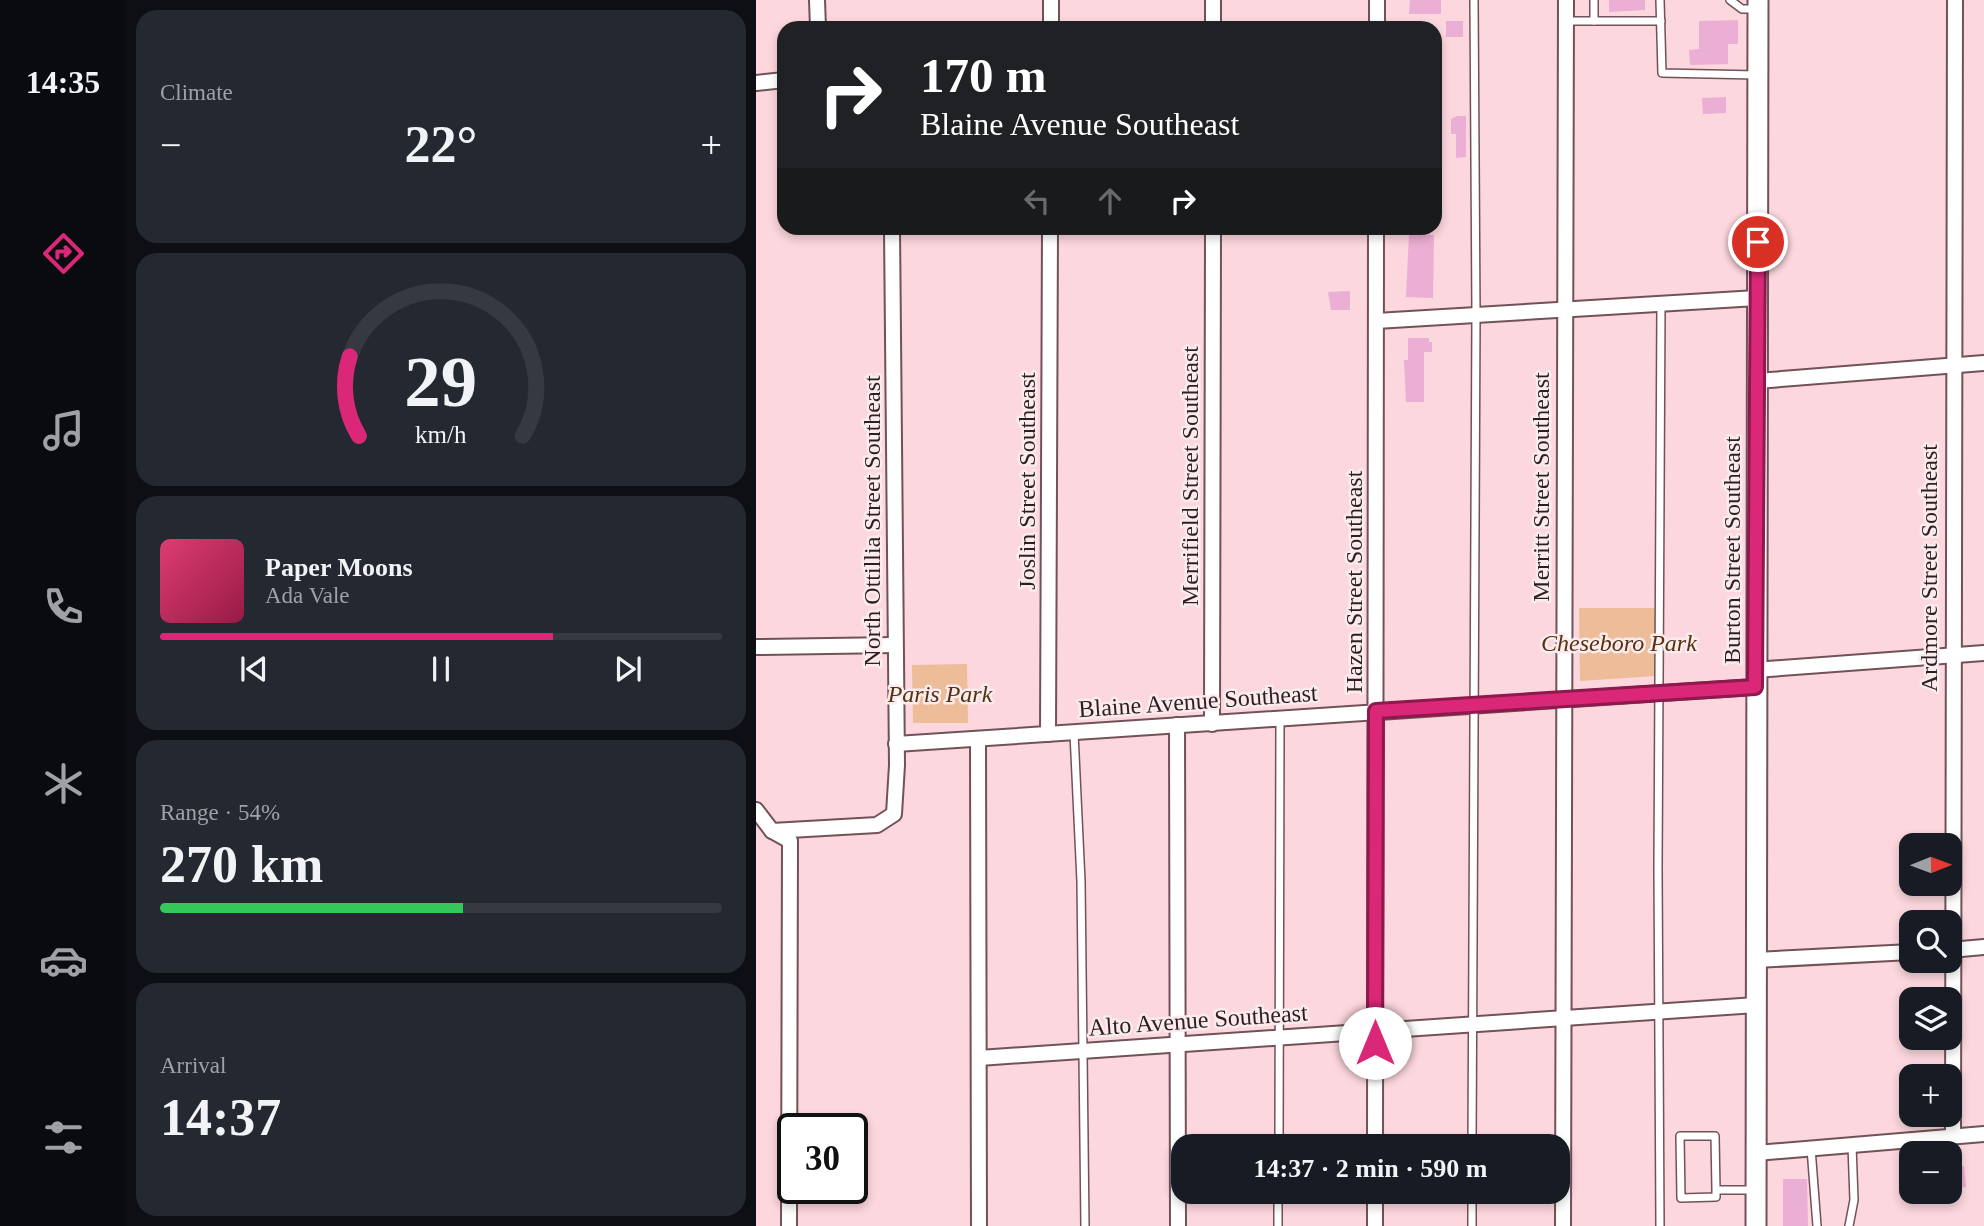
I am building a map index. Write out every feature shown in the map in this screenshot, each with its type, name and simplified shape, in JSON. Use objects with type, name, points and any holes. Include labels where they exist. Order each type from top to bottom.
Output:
[{"type":"main road","name":"Burton Street Southeast","points":[[1756,1226],[1758,4]]},
{"type":"street","points":[[817,0],[818,21]]},
{"type":"street","points":[[1051,0],[1051,21]]},
{"type":"street","points":[[1213,0],[1213,21]]},
{"type":"street","points":[[1377,0],[1377,21]]},
{"type":"street","name":"Merritt Street Southeast","points":[[1563,1226],[1566,0]]},
{"type":"street","name":"Ardmore Street Southeast","points":[[1951,910],[1955,0]]},
{"type":"street","points":[[756,83],[777,80]]},
{"type":"street","name":"North Ottillia Street Southeast","points":[[772,831],[877,825],[894,814],[896,744],[892,235]]},
{"type":"street","name":"Joslin Street Southeast","points":[[1048,734],[1050,235]]},
{"type":"street","name":"Merrifield Street Southeast","points":[[1212,724],[1213,235]]},
{"type":"street","name":"Hazen Street Southeast","points":[[1375,1134],[1376,235]]},
{"type":"street","points":[[1376,321],[1758,298]]},
{"type":"street","points":[[1757,381],[1984,363]]},
{"type":"street","points":[[756,647],[895,645]]},
{"type":"street","name":"Blaine Avenue Southeast","points":[[896,744],[1659,693],[1755,678],[1984,653]]},
{"type":"street","points":[[1177,725],[1178,1226]]},
{"type":"street","points":[[978,739],[979,1226]]},
{"type":"street","points":[[756,810],[772,831],[790,841],[789,1226]]},
{"type":"street","points":[[1962,948],[1984,947]]},
{"type":"street","points":[[1756,960],[1899,953]]},
{"type":"street","name":"Ardmore Street Southeast","points":[[1951,973],[1953,1137]]},
{"type":"street","name":"Alto Avenue Southeast","points":[[979,1058],[1756,1005]]},
{"type":"street","points":[[1756,1153],[1984,1134]]},
{"type":"street","points":[[1375,1204],[1375,1226]]},
{"type":"lane","points":[[1472,1134],[1476,315],[1474,0]]},
{"type":"lane","points":[[1594,0],[1594,21]]},
{"type":"lane","points":[[1660,0],[1662,73],[1758,75]]},
{"type":"lane","points":[[1730,0],[1741,9],[1758,4]]},
{"type":"lane","points":[[1566,21],[1661,20]]},
{"type":"lane","points":[[1660,1226],[1661,304]]},
{"type":"lane","points":[[1279,1134],[1280,719]]},
{"type":"lane","points":[[1074,732],[1081,881],[1085,1226]]},
{"type":"lane","points":[[1680,1136],[1715,1136],[1716,1190],[1716,1197],[1681,1198],[1680,1136]]},
{"type":"lane","points":[[1849,1226],[1854,1200],[1852,1145]]},
{"type":"lane","points":[[1811,1148],[1817,1226]]},
{"type":"lane","points":[[1716,1190],[1756,1190]]},
{"type":"lane","points":[[1278,1204],[1278,1226]]},
{"type":"lane","points":[[1472,1204],[1472,1226]]},
{"type":"green space","name":"Cheseboro Park","points":[[1579,608],[1657,608],[1656,676],[1580,681]]},
{"type":"green space","name":"Paris Park","points":[[967,664],[968,723],[913,723],[912,665]]},
{"type":"building","points":[[1410,0],[1441,0],[1441,14],[1409,14]]},
{"type":"building","points":[[1609,0],[1645,0],[1645,10],[1609,12]]},
{"type":"building","points":[[1738,20],[1738,44],[1728,44],[1728,64],[1690,65],[1689,50],[1699,49],[1699,21]]},
{"type":"building","points":[[1446,21],[1463,21],[1463,37],[1446,37]]},
{"type":"building","points":[[1726,97],[1726,113],[1703,114],[1702,98]]},
{"type":"building","points":[[1466,116],[1466,157],[1456,158],[1456,134],[1451,134],[1451,119]]},
{"type":"building","points":[[1409,235],[1434,235],[1433,298],[1406,297]]},
{"type":"building","points":[[1350,291],[1350,310],[1331,310],[1328,292]]},
{"type":"building","points":[[1408,338],[1429,338],[1429,342],[1432,342],[1432,352],[1424,352],[1424,402],[1406,402],[1404,360],[1408,360]]},
{"type":"building","points":[[1962,1166],[1966,1187],[1962,1188]]},
{"type":"building","points":[[1783,1179],[1807,1179],[1808,1226],[1783,1226]]},
{"type":"route","points":[[1375,1043],[1376,711],[1755,687],[1758,242]]}]
